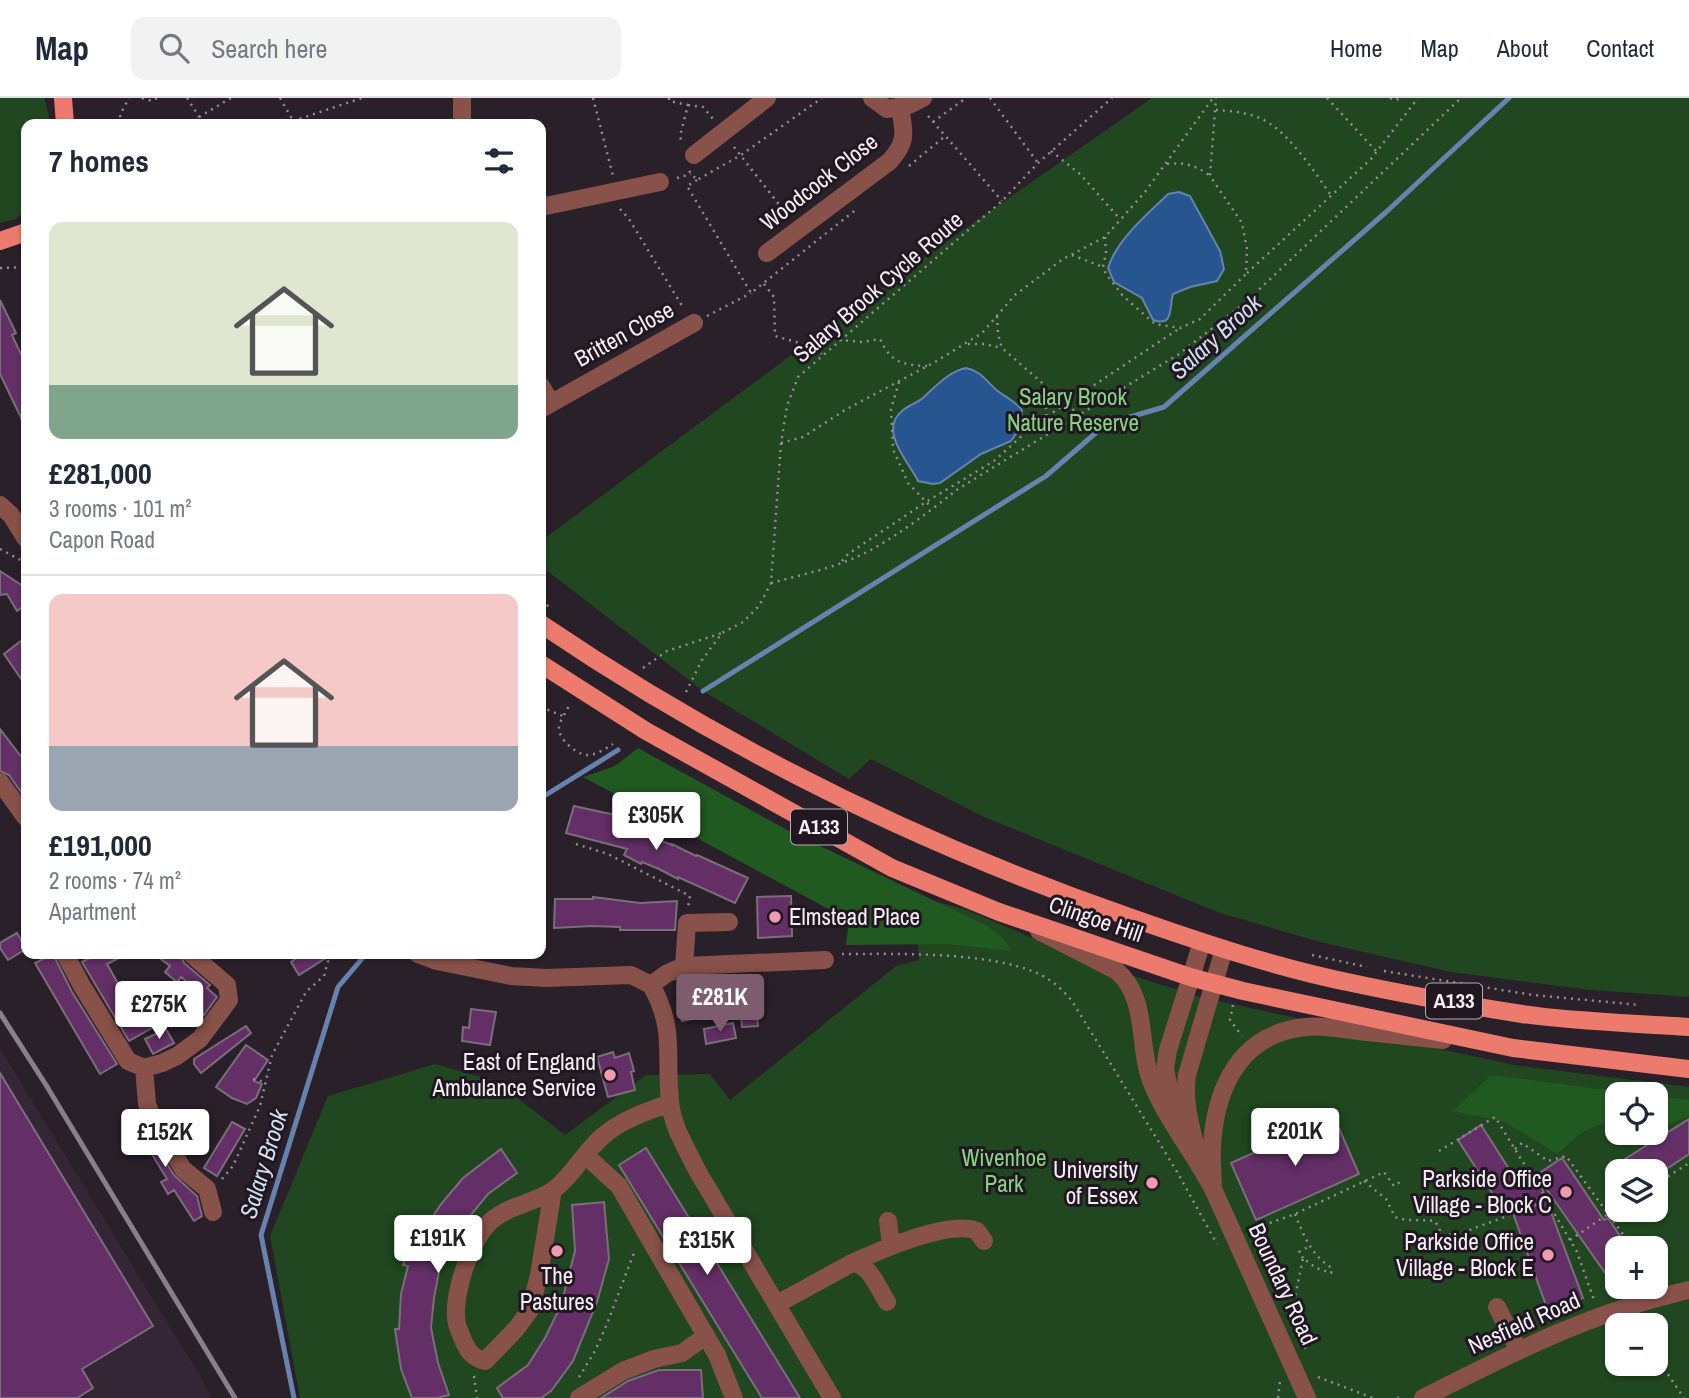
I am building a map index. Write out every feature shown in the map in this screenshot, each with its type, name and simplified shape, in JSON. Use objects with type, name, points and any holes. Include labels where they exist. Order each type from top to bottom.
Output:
[{"type":"main road","points":[[63,98],[65,119]]},
{"type":"main road","points":[[0,241],[21,234]]},
{"type":"main road","name":"Clingoe Hill","points":[[546,627],[607,669],[677,710],[893,824],[1061,893],[1202,942]]},
{"type":"main road","name":"Clingoe Hill","points":[[546,667],[646,731],[892,868],[999,912],[1214,984],[1513,1048],[1689,1069]]},
{"type":"main road","name":"A133","points":[[1202,942],[1349,982],[1525,1014],[1689,1027]]},
{"type":"street","points":[[462,98],[462,119]]},
{"type":"street","points":[[694,155],[767,98]]},
{"type":"street","points":[[872,98],[887,108],[913,102]]},
{"type":"street","name":"Woodcock Close","points":[[767,253],[890,161],[902,147],[904,129],[913,102]]},
{"type":"street","points":[[546,206],[660,182]]},
{"type":"street","name":"Britten Close","points":[[546,406],[694,323]]},
{"type":"street","points":[[0,505],[11,515],[21,531]]},
{"type":"street","points":[[0,782],[21,811]]},
{"type":"street","name":"Boundary Road","points":[[999,912],[1105,965],[1126,979],[1139,1007],[1144,1055],[1152,1082],[1181,1139],[1200,1165],[1214,1191],[1307,1398]]},
{"type":"street","points":[[684,966],[687,923],[729,922]]},
{"type":"street","name":"Boundary Road","points":[[1181,1139],[1165,1069],[1168,1050],[1202,942]]},
{"type":"street","name":"Boundary Road","points":[[1200,1165],[1186,1109],[1185,1088],[1224,949]]},
{"type":"street","points":[[68,959],[128,1061],[144,1068],[177,1056],[200,1039],[229,1000],[226,985],[197,959]]},
{"type":"street","points":[[434,959],[511,976],[546,978],[631,975],[652,985],[667,1020],[670,1102],[678,1133],[698,1172],[832,1398]]},
{"type":"street","points":[[652,985],[666,974],[684,966],[825,960]]},
{"type":"street","name":"Boundary Road","points":[[1214,1191],[1212,1132],[1225,1083],[1252,1049],[1277,1034],[1305,1027],[1323,1027],[1513,1048]]},
{"type":"street","points":[[144,1068],[147,1104],[155,1124],[183,1169],[215,1184],[213,1212]]},
{"type":"street","points":[[553,1190],[539,1275],[530,1310],[485,1361],[474,1358],[455,1323],[460,1287],[471,1252],[487,1224],[516,1206],[553,1190],[603,1135],[642,1113],[670,1102]]},
{"type":"street","points":[[585,1155],[619,1186],[717,1355],[734,1398]]},
{"type":"street","points":[[888,1221],[891,1245]]},
{"type":"street","points":[[777,1304],[891,1245],[962,1228],[977,1231],[984,1241]]},
{"type":"street","points":[[852,1263],[860,1263],[866,1268],[887,1302]]},
{"type":"street","name":"Nesfield Road","points":[[1423,1398],[1518,1349],[1598,1317],[1689,1290]]},
{"type":"street","points":[[1497,1307],[1518,1349]]},
{"type":"street","points":[[579,1398],[623,1371],[654,1359],[682,1353],[706,1336]]},
{"type":"path","points":[[120,119],[129,98]]},
{"type":"path","points":[[142,98],[157,98]]},
{"type":"path","points":[[187,98],[199,117]]},
{"type":"path","points":[[196,119],[231,98]]},
{"type":"path","points":[[280,98],[292,119]]},
{"type":"path","points":[[302,119],[352,99],[362,98]]},
{"type":"path","points":[[593,98],[613,169],[613,192]]},
{"type":"path","points":[[933,122],[966,98]]},
{"type":"path","points":[[990,98],[1038,163]]},
{"type":"path","name":"Salary Brook Cycle Route","points":[[686,692],[702,660],[722,634],[743,622],[759,606],[771,583],[781,443],[787,406],[798,377],[1002,201],[1038,163],[1112,98]]},
{"type":"path","points":[[1210,176],[1215,98]]},
{"type":"path","points":[[781,443],[803,437],[845,410],[928,367],[982,333],[1015,295],[1072,254],[1105,237],[1167,164],[1215,98]]},
{"type":"path","points":[[1327,98],[1376,151]]},
{"type":"path","points":[[1390,98],[1402,98]]},
{"type":"path","points":[[840,563],[848,554],[926,502],[994,461],[1046,418],[1180,328],[1200,319],[1376,151],[1418,98]]},
{"type":"path","points":[[771,583],[840,563],[869,551],[933,509],[958,489],[1179,354],[1246,302],[1461,98]]},
{"type":"path","points":[[913,102],[1002,201]]},
{"type":"path","points":[[688,105],[703,107],[812,246]]},
{"type":"path","points":[[1216,110],[1241,112],[1269,122],[1307,160],[1330,194]]},
{"type":"path","points":[[1051,151],[1080,174],[1120,219]]},
{"type":"path","points":[[1167,164],[1188,164],[1210,176],[1242,223],[1247,249],[1246,274]]},
{"type":"path","points":[[629,219],[680,304]]},
{"type":"path","points":[[1103,267],[1105,237]]},
{"type":"path","points":[[1072,254],[1103,267],[1112,283],[1155,324],[1180,328]]},
{"type":"path","points":[[0,268],[21,267]]},
{"type":"path","points":[[764,284],[774,297],[775,336],[803,344],[822,354]]},
{"type":"path","points":[[694,323],[751,293]]},
{"type":"path","points":[[997,316],[1002,348]]},
{"type":"path","points":[[839,340],[863,342],[880,339],[886,353],[904,365],[928,367]]},
{"type":"path","points":[[964,344],[985,344],[1002,348],[1079,414]]},
{"type":"path","points":[[899,382],[891,408],[893,449],[908,483],[933,509]]},
{"type":"path","points":[[1046,386],[1046,418]]},
{"type":"path","points":[[0,549],[21,560]]},
{"type":"path","points":[[641,669],[667,650],[722,634]]},
{"type":"path","points":[[569,706],[559,726],[559,732],[570,747],[587,755],[603,751],[612,744]]},
{"type":"path","points":[[546,710],[563,716]]},
{"type":"path","points":[[576,844],[608,854],[690,896],[687,923]]},
{"type":"path","points":[[825,960],[831,954],[955,957],[1024,969],[1056,985],[1065,992],[1079,1013],[1176,1170],[1222,1253]]},
{"type":"path","points":[[1313,955],[1378,970],[1533,996],[1650,1006]]},
{"type":"path","points":[[215,1184],[233,1166],[260,1106],[272,1055],[306,992],[324,976],[327,959]]},
{"type":"path","points":[[253,1079],[265,1082]]},
{"type":"path","points":[[1439,1151],[1495,1117],[1577,1252],[1596,1308]]},
{"type":"path","points":[[1515,1149],[1522,1143],[1548,1161],[1566,1156],[1605,1209]]},
{"type":"path","points":[[1668,1176],[1689,1163]]},
{"type":"path","points":[[1244,1226],[1247,1231],[1295,1213],[1384,1172],[1394,1186],[1400,1182]]},
{"type":"path","points":[[1364,1181],[1386,1199],[1395,1217],[1405,1221],[1435,1221],[1443,1236],[1468,1231],[1547,1201]]},
{"type":"path","points":[[1295,1213],[1310,1247],[1321,1261],[1332,1268],[1331,1273],[1316,1268],[1303,1258],[1299,1252],[1310,1247]]},
{"type":"path","points":[[1570,1240],[1605,1217]]},
{"type":"path","points":[[578,1379],[595,1351],[635,1255],[638,1219]]},
{"type":"path","points":[[1288,1319],[1304,1354],[1307,1353],[1294,1322],[1303,1258]]},
{"type":"path","points":[[477,1398],[474,1375],[481,1360]]},
{"type":"path","points":[[1314,1373],[1318,1378],[1373,1398]]},
{"type":"path","points":[[1668,1375],[1684,1398]]},
{"type":"shaded area","points":[[0,1048],[201,1378],[212,1398],[0,1398]]},
{"type":"green space","points":[[0,98],[44,98],[49,119],[21,119],[21,214],[16,219],[0,223]]},
{"type":"green space","name":"Salary Brook Nature Reserve","points":[[1152,98],[1689,98],[1689,997],[1590,990],[1451,972],[1320,942],[1220,913],[984,817],[871,759],[849,779],[703,691],[546,570],[546,537],[903,272]]},
{"type":"green space","points":[[638,748],[789,831],[987,926],[1005,940],[1011,951],[950,944],[846,945],[849,920],[583,777],[615,766]]},
{"type":"green space","name":"Wivenhoe Park","points":[[915,896],[967,910],[1089,962],[1200,997],[1514,1065],[1649,1082],[1605,1082],[1605,1145],[1668,1145],[1668,1084],[1689,1087],[1689,1398],[300,1398],[270,1236],[328,1096],[435,1064],[490,1080],[506,1089],[565,1135],[646,1075],[710,1074],[730,1100],[896,966],[919,960]]},
{"type":"green space","points":[[1491,1075],[1605,1090],[1605,1125],[1584,1132],[1557,1154],[1505,1122],[1453,1111]]},
{"type":"green space","points":[[1668,1097],[1689,1100],[1689,1116],[1668,1125]]},
{"type":"water","points":[[1179,192],[1190,196],[1220,251],[1224,269],[1217,281],[1173,294],[1168,319],[1153,320],[1142,298],[1114,282],[1108,268],[1118,247],[1134,228],[1168,194]]},
{"type":"water","points":[[966,368],[980,375],[1020,407],[1020,428],[1011,441],[981,454],[940,483],[918,481],[894,437],[895,419],[944,379]]},
{"type":"building","points":[[0,300],[16,333],[12,335],[21,354],[21,418],[0,374]]},
{"type":"building","points":[[0,571],[21,585],[21,608],[17,611],[7,594],[0,595]]},
{"type":"building","points":[[21,641],[21,679],[4,654]]},
{"type":"building","points":[[0,729],[21,756],[21,792],[9,775],[0,771]]},
{"type":"building","points":[[574,806],[629,818],[627,824],[654,838],[748,878],[735,903],[659,869],[642,862],[641,864],[624,855],[627,849],[566,833]]},
{"type":"building","name":"Elmstead Place","points":[[791,896],[792,936],[758,938],[757,897]]},
{"type":"building","points":[[593,897],[640,903],[677,901],[675,930],[620,930],[620,927],[592,926],[554,928],[555,899]]},
{"type":"building","points":[[17,933],[21,940],[21,952],[8,960],[0,948],[0,943]]},
{"type":"building","points":[[43,959],[56,959],[72,992],[117,1064],[100,1074],[35,963]]},
{"type":"building","points":[[88,959],[117,959],[107,964],[138,1019],[145,1016],[152,1028],[129,1041],[82,962]]},
{"type":"building","points":[[161,959],[182,959],[210,985],[207,988],[217,997],[204,1015],[192,1006],[202,994],[181,977],[177,982],[165,972],[170,966]]},
{"type":"building","points":[[295,959],[324,959],[299,975],[291,962]]},
{"type":"building","points":[[754,981],[758,1026],[742,1027],[738,983]]},
{"type":"building","points":[[698,988],[703,1017],[682,1021],[677,992]]},
{"type":"building","points":[[471,1009],[496,1012],[490,1045],[462,1041],[463,1027],[469,1028]]},
{"type":"building","points":[[733,1023],[736,1038],[706,1044],[704,1029]]},
{"type":"building","points":[[246,1026],[251,1033],[201,1073],[194,1064],[194,1059]]},
{"type":"building","points":[[166,1029],[174,1043],[153,1054],[145,1039]]},
{"type":"building","points":[[246,1045],[268,1060],[254,1081],[262,1084],[256,1098],[247,1104],[216,1087]]},
{"type":"building","name":"East of England Ambulance Service","points":[[613,1052],[615,1058],[629,1053],[635,1090],[608,1097],[597,1057]]},
{"type":"building","points":[[0,1073],[153,1326],[82,1369],[93,1388],[77,1398],[0,1398]]},
{"type":"building","points":[[138,1112],[145,1130],[174,1175],[197,1196],[202,1216],[194,1221],[174,1190],[168,1194],[161,1182],[167,1179],[147,1146],[143,1149],[124,1122]]},
{"type":"building","points":[[1334,1117],[1359,1174],[1256,1220],[1231,1163]]},
{"type":"building","points":[[1689,1119],[1689,1154],[1668,1168],[1668,1159],[1625,1159],[1647,1145],[1668,1145],[1668,1132]]},
{"type":"building","points":[[182,1120],[193,1138],[182,1145],[170,1127]]},
{"type":"building","points":[[232,1122],[245,1129],[217,1176],[204,1168]]},
{"type":"building","points":[[1481,1125],[1520,1186],[1562,1158],[1605,1222],[1611,1222],[1620,1236],[1605,1236],[1605,1273],[1545,1187],[1542,1188],[1583,1298],[1548,1311],[1509,1202],[1501,1207],[1458,1140]]},
{"type":"building","points":[[646,1148],[800,1398],[762,1398],[619,1165]]},
{"type":"building","points":[[501,1149],[517,1173],[488,1194],[469,1217],[440,1266],[431,1328],[438,1363],[449,1395],[412,1398],[401,1369],[395,1329],[399,1329],[401,1294],[408,1266],[403,1265],[418,1225],[426,1227],[463,1178]]},
{"type":"building","points":[[604,1202],[609,1259],[597,1302],[573,1361],[551,1391],[541,1398],[503,1398],[497,1388],[528,1365],[561,1305],[575,1251],[572,1205]]},
{"type":"building","points":[[659,1370],[701,1370],[703,1398],[601,1398],[628,1381]]},
{"type":"waterway","name":"Salary Brook","points":[[703,691],[1046,476],[1106,424],[1164,407],[1385,213],[1509,98]]},
{"type":"waterway","name":"Salary Brook","points":[[546,795],[618,750]]},
{"type":"waterway","name":"Salary Brook","points":[[294,1398],[261,1235],[338,987],[362,959]]},
{"type":"railway","points":[[0,1013],[235,1398]]},
{"type":"place","name":"Elmstead Place","points":[[775,917]]},
{"type":"place","name":"East of England Ambulance Service","points":[[610,1075]]},
{"type":"place","name":"University of Essex","points":[[1152,1183]]},
{"type":"place","name":"Parkside Office Village - Block C","points":[[1566,1192]]},
{"type":"place","name":"The Pastures","points":[[557,1251]]},
{"type":"place","name":"Parkside Office Village - Block E","points":[[1548,1255]]}]
